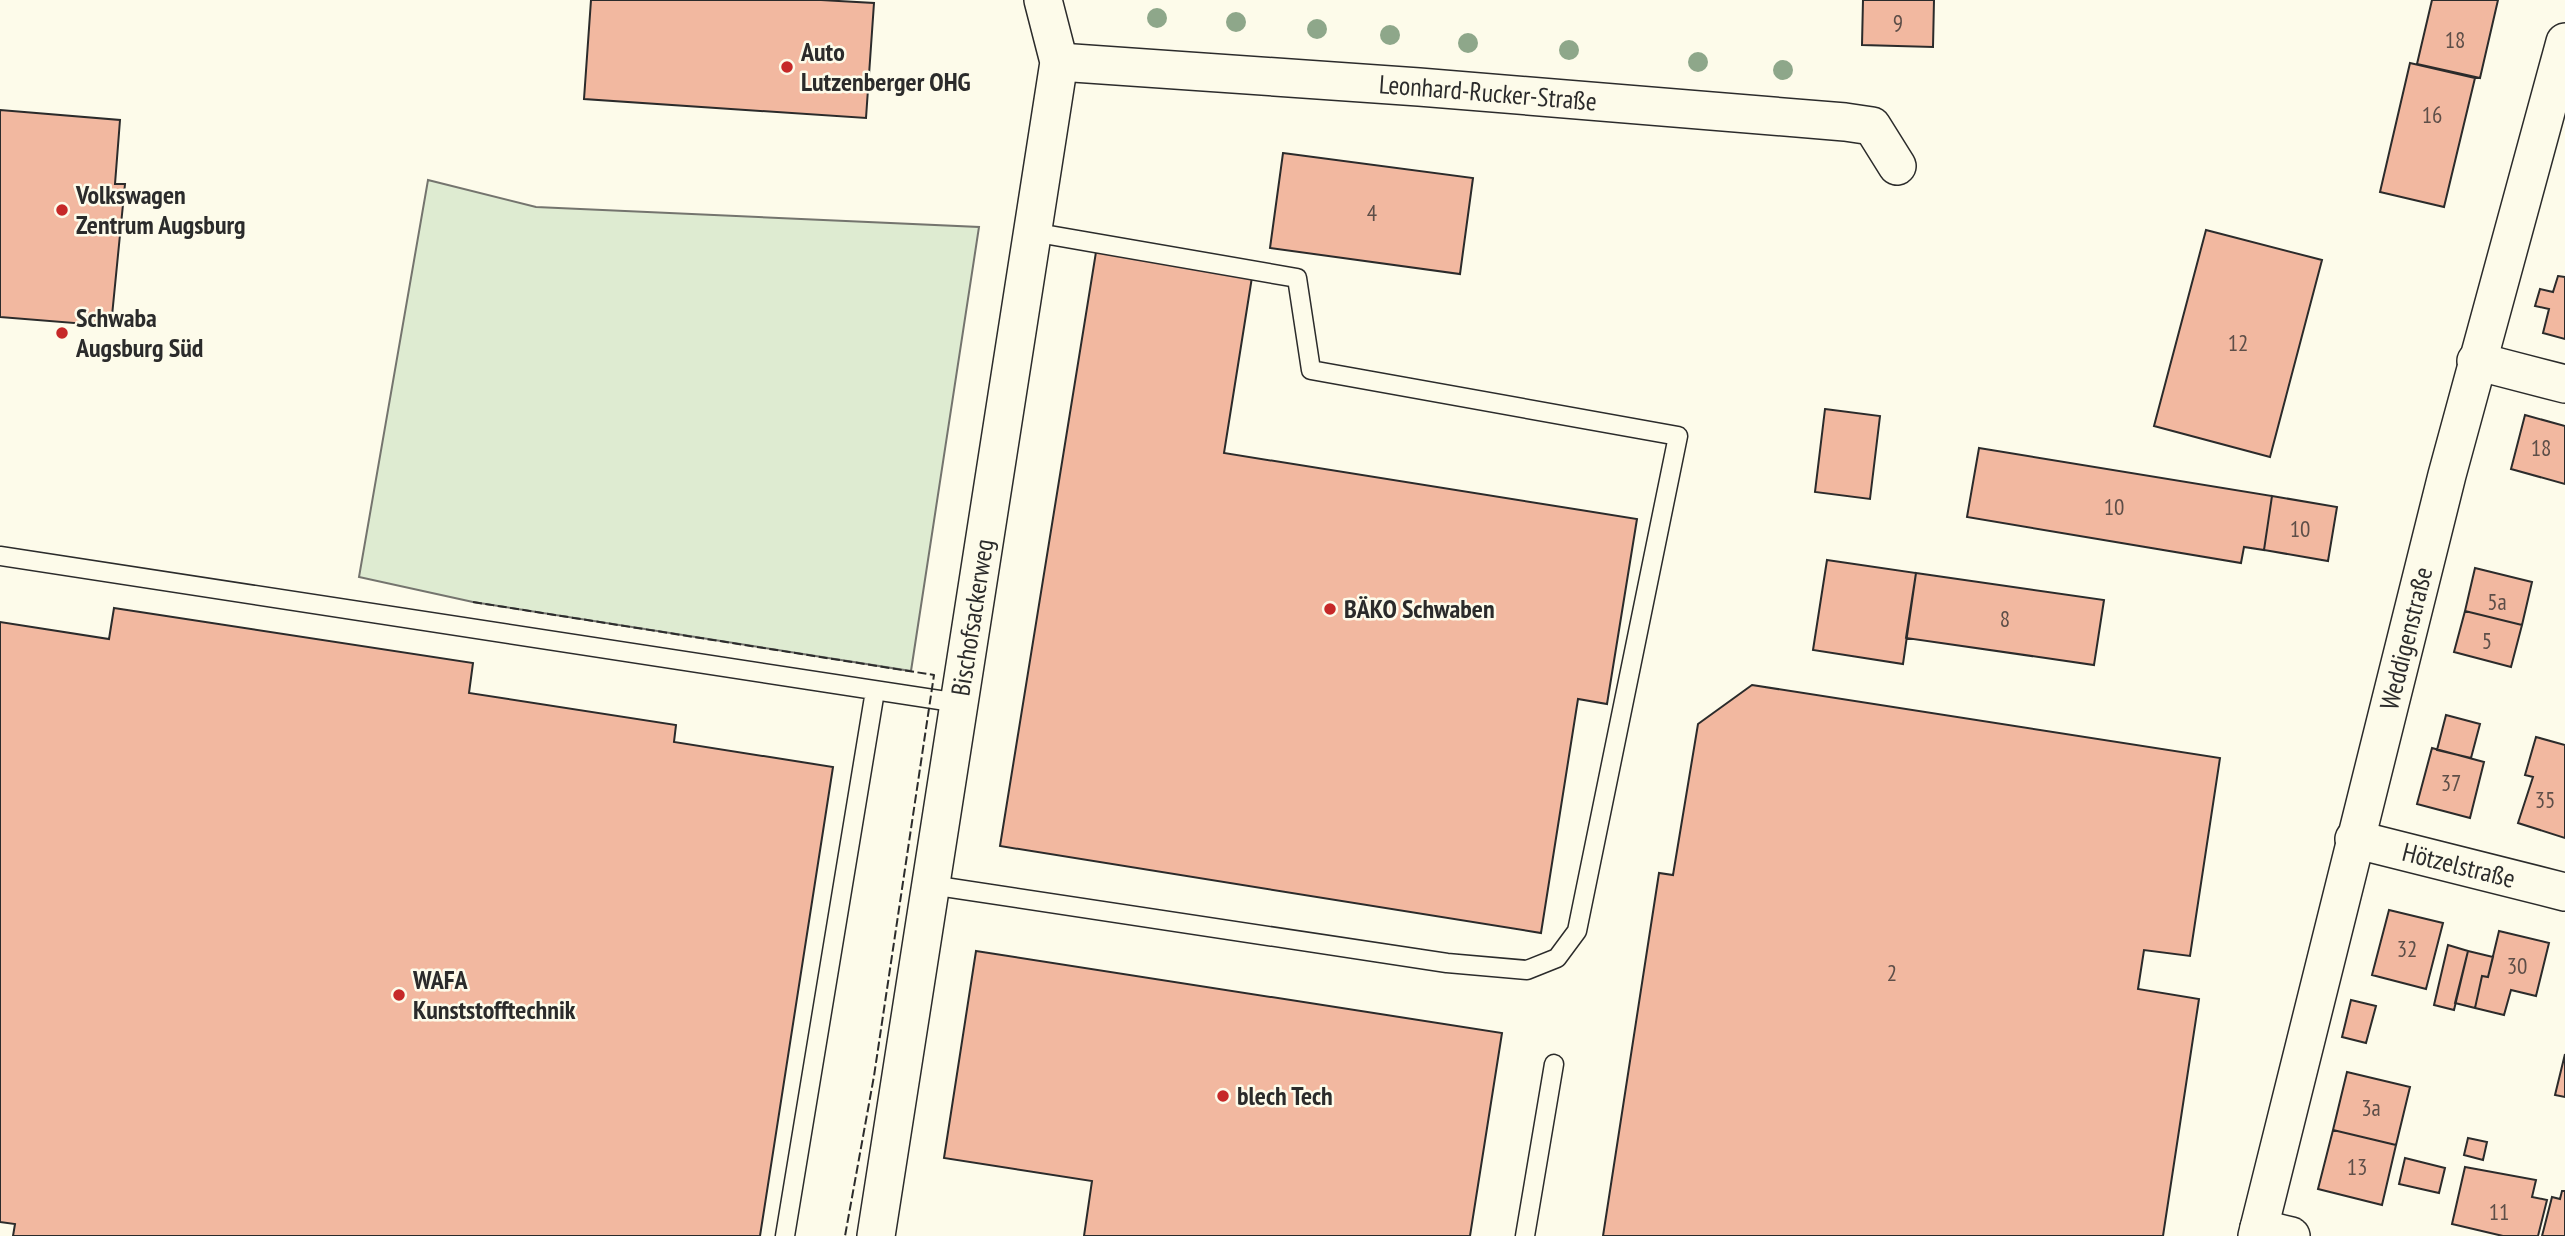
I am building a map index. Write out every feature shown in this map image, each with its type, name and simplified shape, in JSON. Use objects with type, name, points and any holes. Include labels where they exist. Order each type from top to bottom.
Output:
[{"type":"street","name":"Bischofsackerweg","points":[[876,1236],[1059,62],[1043,0]]},
{"type":"street","name":"Weddigenstraße","points":[[2269,1233],[2354,839],[2476,361],[2563,61]]},
{"type":"street","name":"Leonhard-Rucker-Straße","points":[[1059,62],[1419,86],[1844,122],[1872,126],[1897,166]]},
{"type":"street","points":[[2476,361],[2565,384]]},
{"type":"street","name":"Hötzelstraße","points":[[2354,839],[2565,892]]},
{"type":"lane","points":[[931,885],[1447,963],[1527,970],[1557,958],[1577,931],[1678,436],[1311,370],[1297,278],[1032,232]]},
{"type":"lane","points":[[0,556],[959,703]]},
{"type":"lane","points":[[785,1236],[875,691]]},
{"type":"lane","points":[[1525,1236],[1555,1064]]},
{"type":"green space","points":[[428,180],[536,207],[979,227],[911,671],[473,602],[359,577]]},
{"type":"building","points":[[591,0],[821,0],[874,3],[866,118],[584,99]]},
{"type":"building","points":[[1863,0],[1934,0],[1933,47],[1862,45]]},
{"type":"building","points":[[2432,0],[2498,0],[2480,78],[2417,64]]},
{"type":"building","points":[[2410,63],[2475,78],[2444,207],[2380,192]]},
{"type":"building","name":"Volkswagen Zentrum Augsburg","points":[[0,110],[120,120],[115,184],[125,184],[111,326],[0,317]]},
{"type":"building","points":[[1283,153],[1473,178],[1460,274],[1270,248]]},
{"type":"building","points":[[2206,230],[2322,260],[2270,457],[2154,426]]},
{"type":"building","name":"BÄKO Schwaben","points":[[1096,252],[1252,277],[1224,453],[1637,519],[1607,704],[1578,699],[1541,933],[1000,846]]},
{"type":"building","points":[[2558,276],[2565,277],[2565,339],[2543,333],[2549,309],[2535,306],[2540,289],[2553,292]]},
{"type":"building","points":[[1825,409],[1880,416],[1870,499],[1815,492]]},
{"type":"building","points":[[2525,415],[2565,426],[2565,484],[2511,469]]},
{"type":"building","points":[[1979,448],[2272,496],[2264,550],[2244,547],[2241,563],[1967,517]]},
{"type":"building","points":[[2272,496],[2337,507],[2328,561],[2264,550]]},
{"type":"building","points":[[1827,560],[1916,573],[1903,664],[1813,650]]},
{"type":"building","points":[[2475,568],[2532,582],[2522,625],[2465,611]]},
{"type":"building","points":[[1916,573],[2104,600],[2094,665],[1906,638]]},
{"type":"building","name":"WAFA Kunststofftechnik","points":[[114,608],[473,663],[469,693],[676,725],[674,742],[833,767],[760,1236],[13,1236],[15,1224],[0,1222],[0,622],[109,639]]},
{"type":"building","points":[[2465,611],[2522,625],[2511,667],[2454,652]]},
{"type":"building","points":[[1752,685],[2220,758],[2190,956],[2144,950],[2138,989],[2199,999],[2163,1236],[1603,1236],[1659,873],[1673,875],[1698,724]]},
{"type":"building","points":[[2446,715],[2480,724],[2471,758],[2437,750]]},
{"type":"building","points":[[2536,737],[2565,745],[2565,838],[2518,823],[2533,777],[2525,775]]},
{"type":"building","points":[[2432,748],[2484,762],[2470,818],[2417,804]]},
{"type":"building","points":[[2389,910],[2443,923],[2426,989],[2372,975]]},
{"type":"building","points":[[2499,931],[2549,943],[2536,996],[2511,990],[2504,1015],[2475,1008],[2482,976],[2488,977]]},
{"type":"building","points":[[2448,945],[2468,951],[2454,1010],[2434,1005]]},
{"type":"building","name":"blech Tech","points":[[976,951],[1502,1033],[1470,1236],[1084,1236],[1092,1181],[944,1158]]},
{"type":"building","points":[[2468,951],[2493,957],[2488,977],[2482,976],[2475,1008],[2455,1003]]},
{"type":"building","points":[[2351,1000],[2376,1006],[2366,1043],[2342,1037]]},
{"type":"building","points":[[2565,1054],[2565,1097],[2555,1095]]},
{"type":"building","points":[[2347,1072],[2410,1087],[2396,1145],[2333,1130]]},
{"type":"building","points":[[2333,1130],[2396,1145],[2382,1205],[2318,1189]]},
{"type":"building","points":[[2468,1138],[2487,1142],[2483,1160],[2464,1155]]},
{"type":"building","points":[[2405,1158],[2445,1168],[2439,1193],[2399,1184]]},
{"type":"building","points":[[2465,1167],[2536,1180],[2532,1197],[2547,1200],[2538,1236],[2503,1236],[2452,1224]]},
{"type":"building","points":[[2562,1191],[2565,1191],[2565,1236],[2542,1236],[2552,1197],[2560,1199]]},
{"type":"fence","points":[[473,602],[934,675],[874,1076],[845,1236]]},
{"type":"place","name":"Auto Lutzenberger OHG","points":[[787,67]]},
{"type":"place","name":"Volkswagen Zentrum Augsburg","points":[[62,210]]},
{"type":"place","name":"Schwaba Augsburg Süd","points":[[62,333]]},
{"type":"place","name":"BÄKO Schwaben","points":[[1330,609]]},
{"type":"place","name":"WAFA Kunststofftechnik","points":[[399,995]]},
{"type":"place","name":"blech Tech","points":[[1223,1096]]}]
